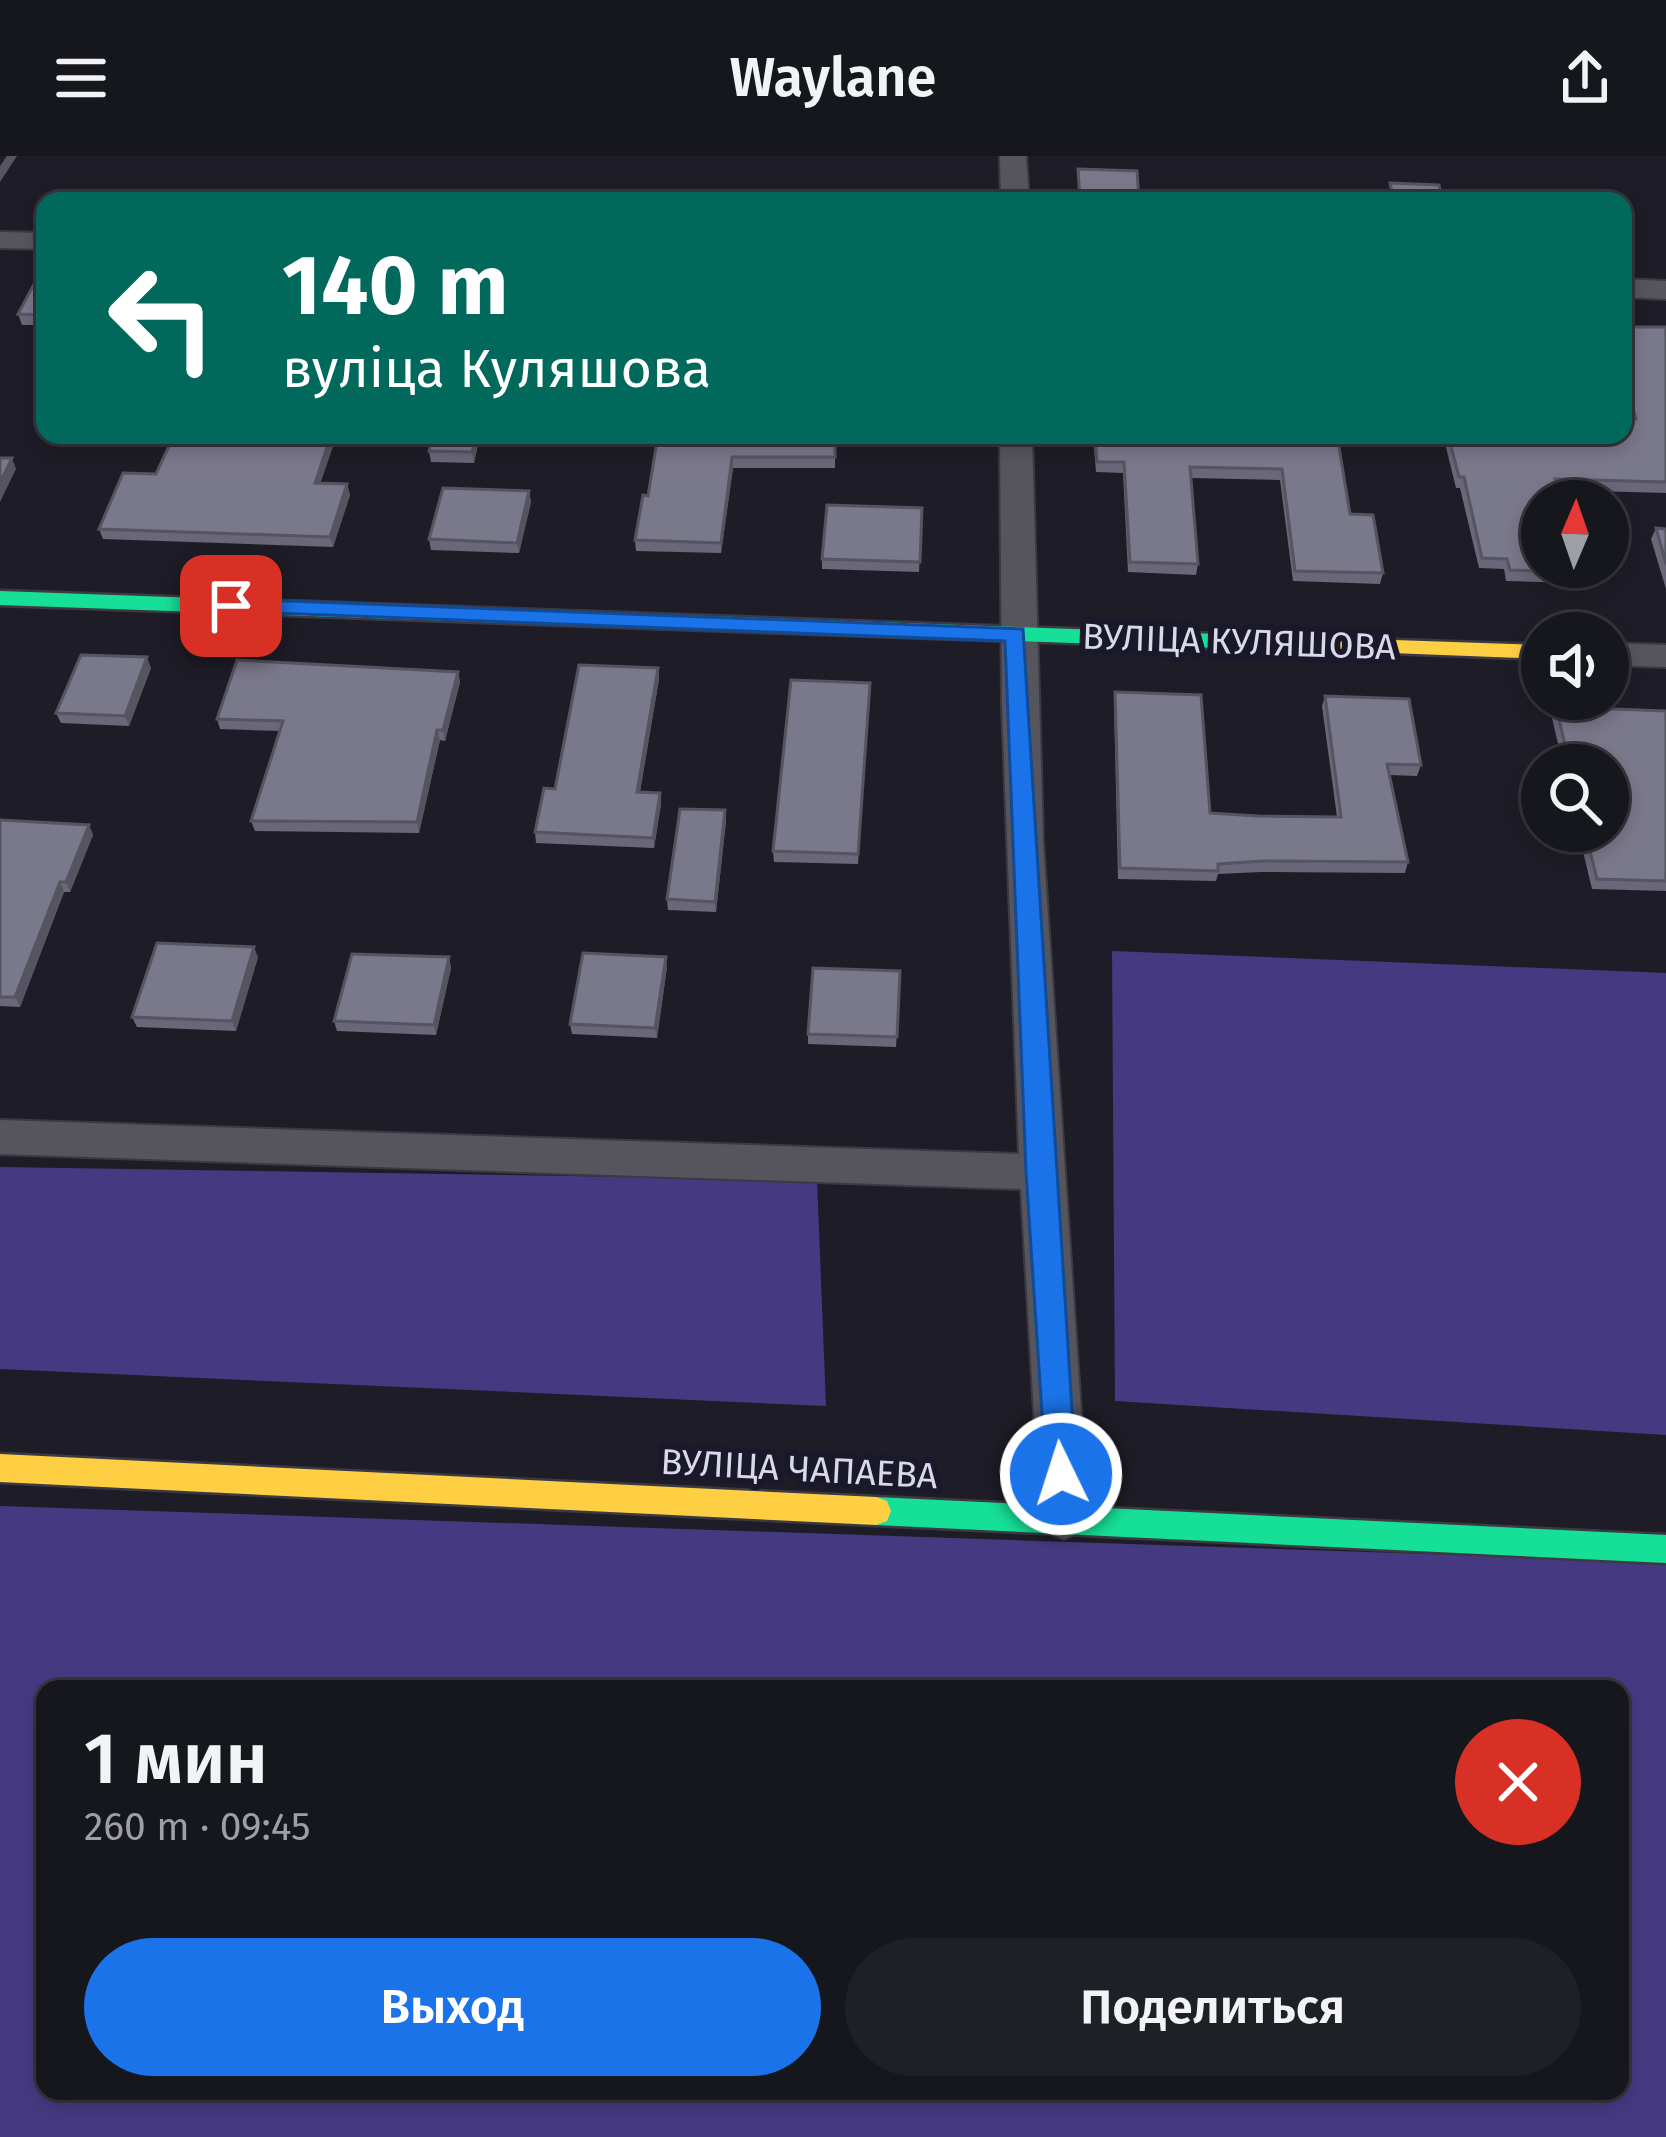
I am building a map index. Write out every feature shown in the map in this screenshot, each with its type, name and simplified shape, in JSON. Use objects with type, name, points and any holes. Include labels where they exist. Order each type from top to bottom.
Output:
[{"type":"street","points":[[1013,156],[1015,192]]},
{"type":"street","points":[[0,240],[36,242]]},
{"type":"street","points":[[1632,288],[1666,290]]},
{"type":"street","points":[[1016,444],[1016,634],[1040,1172],[1064,1517]]},
{"type":"street","name":"ВУЛІЦА КУЛЯШОВА","points":[[0,598],[1521,651]]},
{"type":"street","points":[[1629,655],[1666,656]]},
{"type":"street","points":[[0,1137],[1040,1172]]},
{"type":"street","name":"ВУЛІЦА ЧАПАЕВА","points":[[0,1468],[1666,1549]]},
{"type":"shaded area","points":[[1112,951],[1666,973],[1666,1435],[1115,1401]]},
{"type":"shaded area","points":[[0,1167],[817,1180],[826,1406],[0,1369]]},
{"type":"shaded area","points":[[0,1506],[1666,1562],[1666,2137],[0,2137]]},
{"type":"building","points":[[1078,169],[1137,171],[1138,192],[1079,192]]},
{"type":"building","points":[[1390,183],[1439,185],[1440,192],[1392,192]]},
{"type":"building","points":[[36,280],[36,315],[18,314]]},
{"type":"building","points":[[1632,327],[1666,327],[1666,482],[1521,480],[1521,570],[1510,570],[1507,559],[1482,558],[1464,477],[1459,477],[1450,444],[1632,444],[1632,419],[1636,419]]},
{"type":"building","points":[[170,444],[328,444],[315,483],[347,484],[330,537],[99,529],[123,473],[156,474]]},
{"type":"building","points":[[431,444],[474,444],[472,452],[429,451]]},
{"type":"building","points":[[657,444],[835,444],[835,457],[732,457],[721,543],[635,540],[643,495],[648,496]]},
{"type":"building","points":[[1096,444],[1338,444],[1350,514],[1373,515],[1383,573],[1295,571],[1282,469],[1190,467],[1198,564],[1130,562],[1124,462],[1097,462]]},
{"type":"building","points":[[0,458],[12,458],[0,483]]},
{"type":"building","points":[[443,488],[529,491],[517,543],[429,539]]},
{"type":"building","points":[[827,505],[922,508],[920,562],[822,559]]},
{"type":"building","points":[[1656,528],[1666,529],[1666,564]]},
{"type":"building","points":[[81,655],[147,657],[125,716],[56,713]]},
{"type":"building","points":[[237,660],[458,672],[443,730],[437,730],[417,822],[251,821],[283,721],[217,719]]},
{"type":"building","points":[[579,665],[658,668],[637,792],[660,793],[653,838],[535,832],[544,788],[555,789]]},
{"type":"building","points":[[791,680],[870,683],[858,854],[773,851]]},
{"type":"building","points":[[1115,692],[1201,695],[1210,813],[1258,816],[1341,817],[1325,696],[1409,699],[1421,765],[1387,764],[1408,862],[1263,861],[1218,864],[1218,871],[1120,868]]},
{"type":"building","points":[[1629,710],[1666,711],[1666,881],[1597,879],[1590,852],[1629,852],[1629,744],[1565,744],[1559,720],[1629,720]]},
{"type":"building","points":[[680,809],[725,810],[715,902],[667,899]]},
{"type":"building","points":[[0,820],[89,825],[66,882],[60,882],[15,997],[0,997]]},
{"type":"building","points":[[157,943],[254,947],[232,1021],[132,1017]]},
{"type":"building","points":[[583,953],[666,957],[655,1028],[570,1024]]},
{"type":"building","points":[[352,954],[449,957],[434,1025],[334,1021]]},
{"type":"building","points":[[813,968],[900,971],[897,1037],[808,1034]]},
{"type":"traffic: fast","points":[[0,598],[1246,642]]},
{"type":"traffic: fast","points":[[876,1511],[1666,1549]]},
{"type":"traffic: slow","points":[[1246,642],[1521,651]]},
{"type":"traffic: slow","points":[[0,1468],[876,1511]]},
{"type":"route","points":[[231,606],[1016,634],[1040,1172],[1061,1474]]}]
